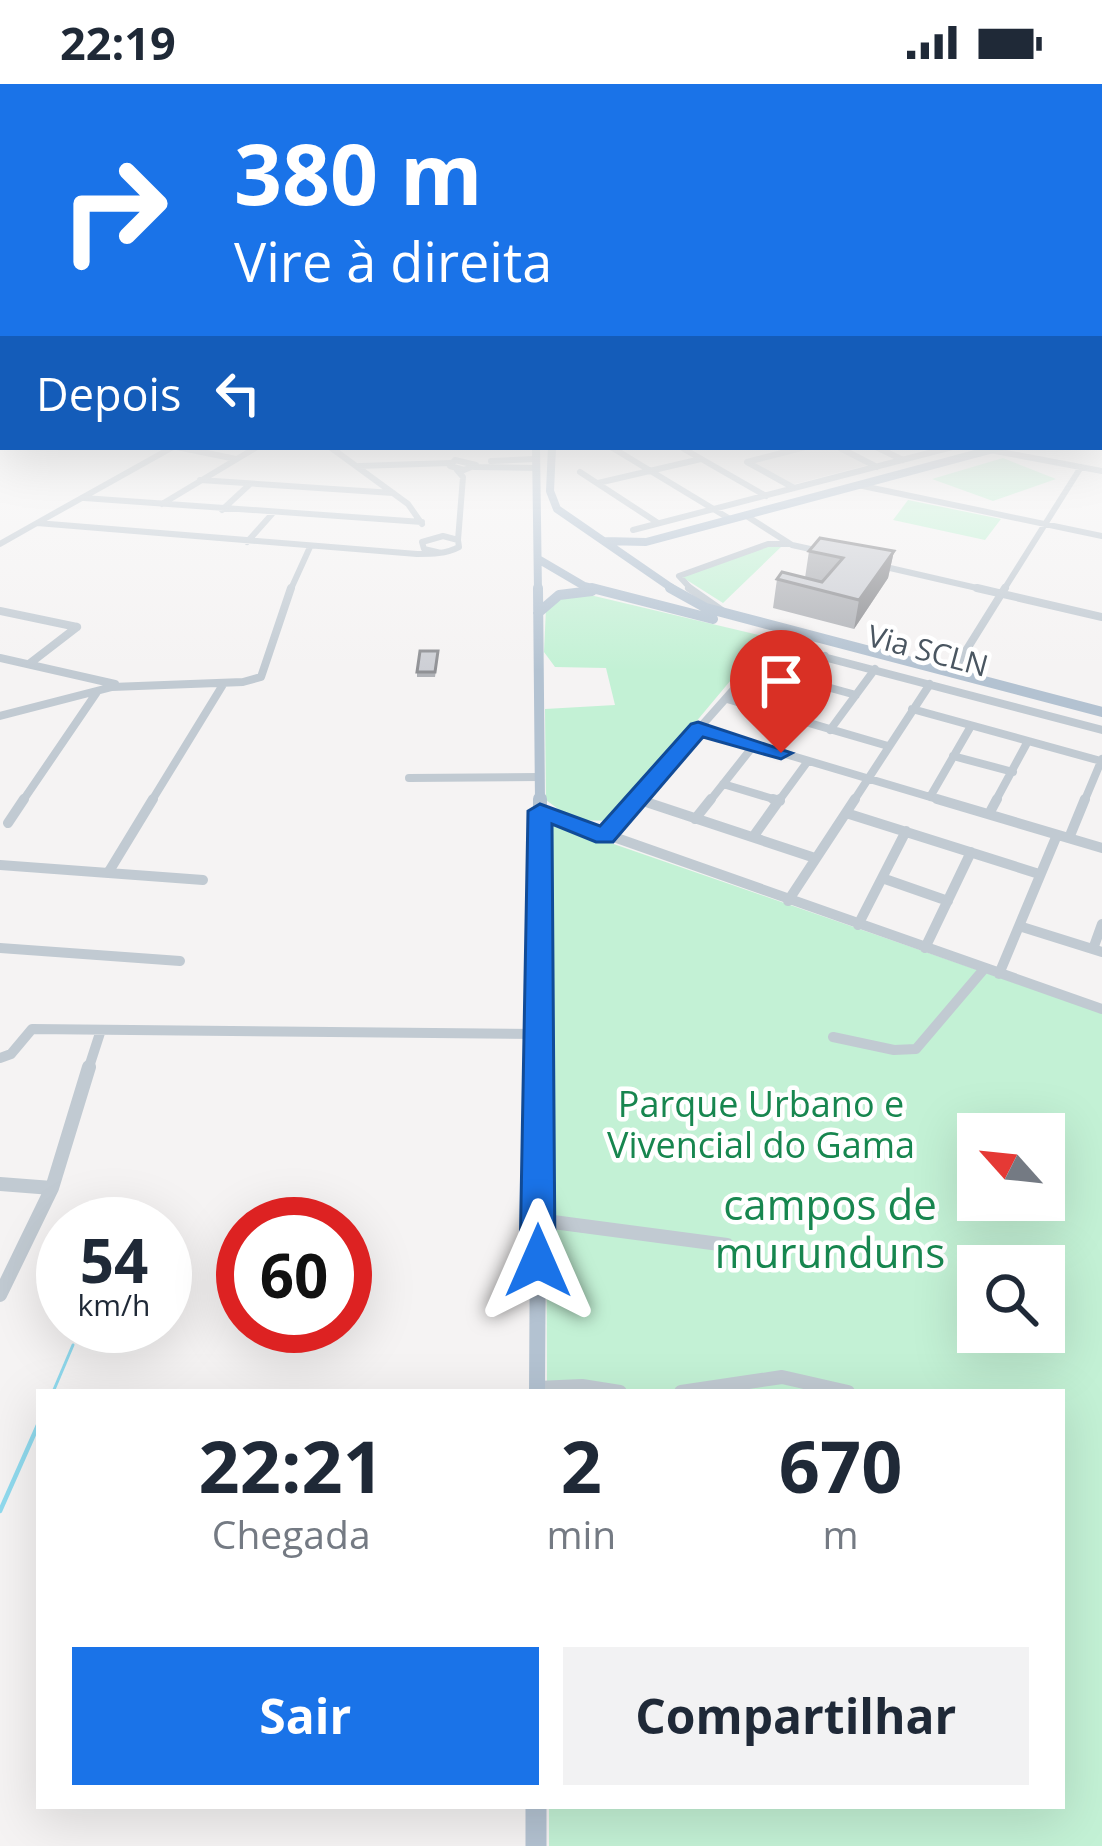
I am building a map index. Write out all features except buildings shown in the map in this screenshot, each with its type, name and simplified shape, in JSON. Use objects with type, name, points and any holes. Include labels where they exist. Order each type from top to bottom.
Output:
[{"type":"main road","points":[[537,506],[537,1389]]},
{"type":"main road","points":[[558,506],[569,519]]},
{"type":"main road","points":[[627,560],[628,552],[646,542],[778,506]]},
{"type":"main road","points":[[537,522],[569,519]]},
{"type":"main road","name":"Via SCLN","points":[[569,519],[692,602],[753,626]]},
{"type":"main road","points":[[597,539],[646,542]]},
{"type":"main road","name":"Via SCLN","points":[[538,560],[567,579],[602,591],[952,673],[1102,716]]},
{"type":"main road","points":[[640,600],[660,592],[659,582]]},
{"type":"main road","points":[[538,613],[559,596],[602,591]]},
{"type":"main road","name":"Via SCLN","points":[[772,630],[1102,716]]},
{"type":"main road","points":[[536,1809],[536,1846]]},
{"type":"street","points":[[0,544],[68,506]]},
{"type":"street","points":[[175,506],[422,525],[439,536]]},
{"type":"street","points":[[223,510],[227,506]]},
{"type":"street","points":[[410,506],[422,525],[422,544]]},
{"type":"street","points":[[37,523],[310,547],[440,553],[456,549],[457,506]]},
{"type":"street","points":[[633,506],[658,523]]},
{"type":"street","points":[[709,506],[730,519]]},
{"type":"street","points":[[632,530],[725,506]]},
{"type":"street","points":[[959,506],[1102,536]]},
{"type":"street","points":[[952,673],[1056,506]]},
{"type":"street","points":[[247,542],[272,514]]},
{"type":"street","points":[[745,515],[792,544]]},
{"type":"street","points":[[398,553],[439,536],[459,535]]},
{"type":"street","points":[[422,544],[440,553]]},
{"type":"street","points":[[727,615],[681,583],[682,574],[768,544],[834,554]]},
{"type":"street","points":[[0,716],[98,690],[250,681],[265,674],[298,566],[310,547]]},
{"type":"street","points":[[298,566],[335,548]]},
{"type":"street","points":[[866,562],[1102,617]]},
{"type":"street","points":[[0,611],[77,627],[29,664]]},
{"type":"street","points":[[604,836],[772,645],[1102,730]]},
{"type":"street","points":[[780,715],[826,656]]},
{"type":"street","points":[[0,658],[124,686]]},
{"type":"street","points":[[830,730],[875,669]]},
{"type":"street","points":[[805,681],[856,695]]},
{"type":"street","points":[[107,873],[224,683]]},
{"type":"street","points":[[788,901],[930,684]]},
{"type":"street","points":[[8,823],[98,690]]},
{"type":"street","points":[[727,699],[888,746]]},
{"type":"street","points":[[0,706],[19,711]]},
{"type":"street","points":[[912,709],[1101,760],[1040,874],[999,974]]},
{"type":"street","points":[[930,797],[971,726]]},
{"type":"street","points":[[698,728],[1102,848]]},
{"type":"street","points":[[989,814],[1028,741]]},
{"type":"street","points":[[695,819],[754,745]]},
{"type":"street","points":[[953,756],[1013,772]]},
{"type":"street","points":[[753,838],[808,761]]},
{"type":"street","points":[[409,778],[540,777]]},
{"type":"street","points":[[723,784],[780,801]]},
{"type":"street","points":[[637,799],[815,858]]},
{"type":"street","points":[[540,811],[1102,1009]]},
{"type":"street","points":[[846,813],[1040,874]]},
{"type":"street","points":[[858,925],[906,831]]},
{"type":"street","points":[[925,948],[971,852]]},
{"type":"street","points":[[0,865],[202,880]]},
{"type":"street","points":[[882,878],[948,901]]},
{"type":"street","points":[[1019,926],[1097,951],[1102,924]]},
{"type":"street","points":[[0,948],[180,961]]},
{"type":"street","points":[[833,1036],[894,1050],[916,1049],[984,969]]},
{"type":"street","points":[[0,1058],[11,1054],[32,1030],[539,1034]]},
{"type":"street","points":[[0,1295],[52,1188],[100,1033]]},
{"type":"street","points":[[0,1184],[52,1188]]},
{"type":"street","points":[[538,1220],[597,1224],[680,1244],[727,1245]]},
{"type":"street","points":[[700,1389],[782,1377],[835,1389]]},
{"type":"street","points":[[548,1389],[601,1389]]},
{"type":"green space","points":[[903,506],[938,506],[1001,519],[985,540],[893,520]]},
{"type":"green space","points":[[782,546],[723,603],[682,577],[765,547]]},
{"type":"green space","points":[[590,595],[767,637],[613,821],[573,820],[546,800],[545,709],[615,705],[606,668],[555,667],[544,652],[546,608],[558,598]]},
{"type":"green space","name":"Parque Urbano e Vivencial do Gama","points":[[550,822],[1102,1013],[1102,1846],[549,1846],[549,1809],[1065,1809],[1065,1389],[547,1389],[545,827]]},
{"type":"waterway","points":[[54,1389],[70,1353]]},
{"type":"waterway","points":[[0,1511],[36,1430]]},
{"type":"route","points":[[538,1261],[540,811],[604,836],[698,728],[781,753]]},
{"type":"park label","name":"campos de murunduns","points":[[830,1227]]}]
